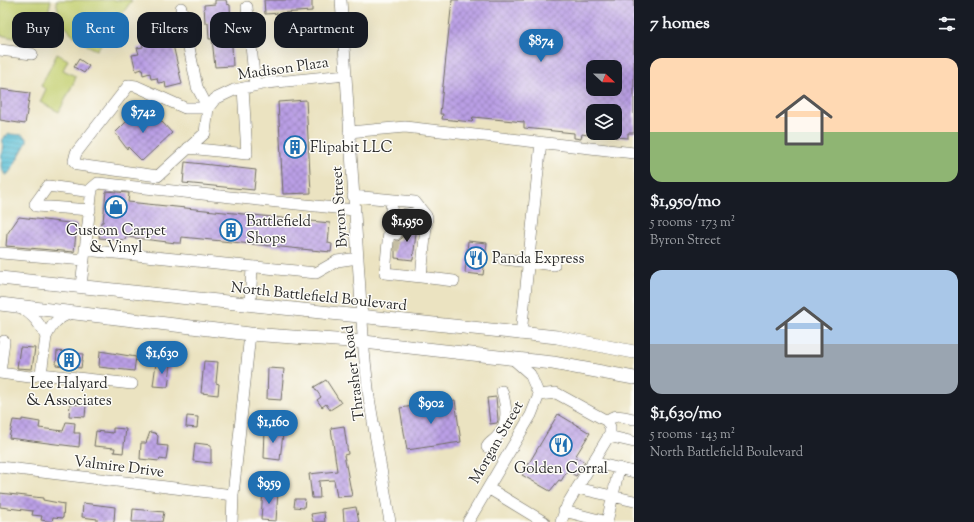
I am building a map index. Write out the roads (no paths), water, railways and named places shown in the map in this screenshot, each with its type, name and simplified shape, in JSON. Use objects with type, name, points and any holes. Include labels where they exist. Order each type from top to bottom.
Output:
[{"type":"main road","name":"North Battlefield Boulevard","points":[[0,278],[557,338],[634,352]]},
{"type":"main road","points":[[0,304],[250,334],[364,342],[553,363],[634,378]]},
{"type":"street","name":"Byron Street","points":[[341,0],[362,316]]},
{"type":"street","points":[[247,7],[255,86]]},
{"type":"street","points":[[181,8],[197,87],[208,108],[205,133],[158,176],[78,165],[74,161],[76,153],[129,85],[136,86],[185,108],[208,108]]},
{"type":"street","points":[[0,50],[32,54]]},
{"type":"street","name":"Madison Plaza","points":[[208,108],[215,98],[222,94],[243,88],[346,74]]},
{"type":"street","points":[[188,148],[247,154],[243,88]]},
{"type":"street","points":[[349,132],[405,127],[634,153]]},
{"type":"street","points":[[521,334],[540,142]]},
{"type":"street","points":[[81,286],[92,188],[98,184],[354,210]]},
{"type":"street","points":[[90,210],[36,206],[35,204],[48,186],[92,192]]},
{"type":"street","points":[[353,196],[415,202],[427,217],[420,277]]},
{"type":"street","points":[[388,273],[392,200]]},
{"type":"street","points":[[388,273],[395,246],[397,223],[401,215],[405,213],[424,214]]},
{"type":"street","points":[[1,253],[85,255],[316,273],[337,261],[358,258]]},
{"type":"street","points":[[503,259],[554,265]]},
{"type":"street","points":[[250,305],[252,268]]},
{"type":"street","points":[[388,273],[454,281]]},
{"type":"street","points":[[20,307],[33,315],[39,322],[46,337]]},
{"type":"street","points":[[41,374],[46,337],[52,324],[59,317],[71,313]]},
{"type":"street","name":"Thrasher Road","points":[[362,316],[370,398],[390,522]]},
{"type":"street","points":[[232,522],[233,495],[250,334]]},
{"type":"street","points":[[4,341],[0,373],[30,377],[41,374],[132,384]]},
{"type":"street","name":"Morgan Street","points":[[468,522],[531,415],[539,395],[530,374],[514,359]]},
{"type":"street","points":[[487,446],[499,435],[507,416],[502,391]]},
{"type":"street","points":[[539,395],[556,393],[607,421],[610,427],[608,436],[577,488],[562,517],[607,522],[619,468]]},
{"type":"street","points":[[607,421],[616,415],[634,419]]},
{"type":"street","points":[[608,436],[634,442]]},
{"type":"street","points":[[592,462],[634,472]]},
{"type":"street","name":"Valmire Drive","points":[[0,467],[233,495]]},
{"type":"street","points":[[488,488],[544,522]]},
{"type":"street","points":[[577,488],[634,501]]},
{"type":"water","points":[[10,134],[22,135],[27,138],[27,142],[11,170],[5,175],[1,167],[3,139],[5,136]]},
{"type":"tunnel","points":[[394,251],[395,241]]},
{"type":"place","name":"Flipabit LLC","points":[[295,147]]},
{"type":"place","name":"Custom Carpet & Vinyl","points":[[116,207]]},
{"type":"place","name":"Battlefield Shops","points":[[231,230]]},
{"type":"place","name":"Panda Express","points":[[476,258]]},
{"type":"place","name":"Lee Halyard & Associates","points":[[69,360]]},
{"type":"place","name":"Golden Corral","points":[[561,445]]}]
